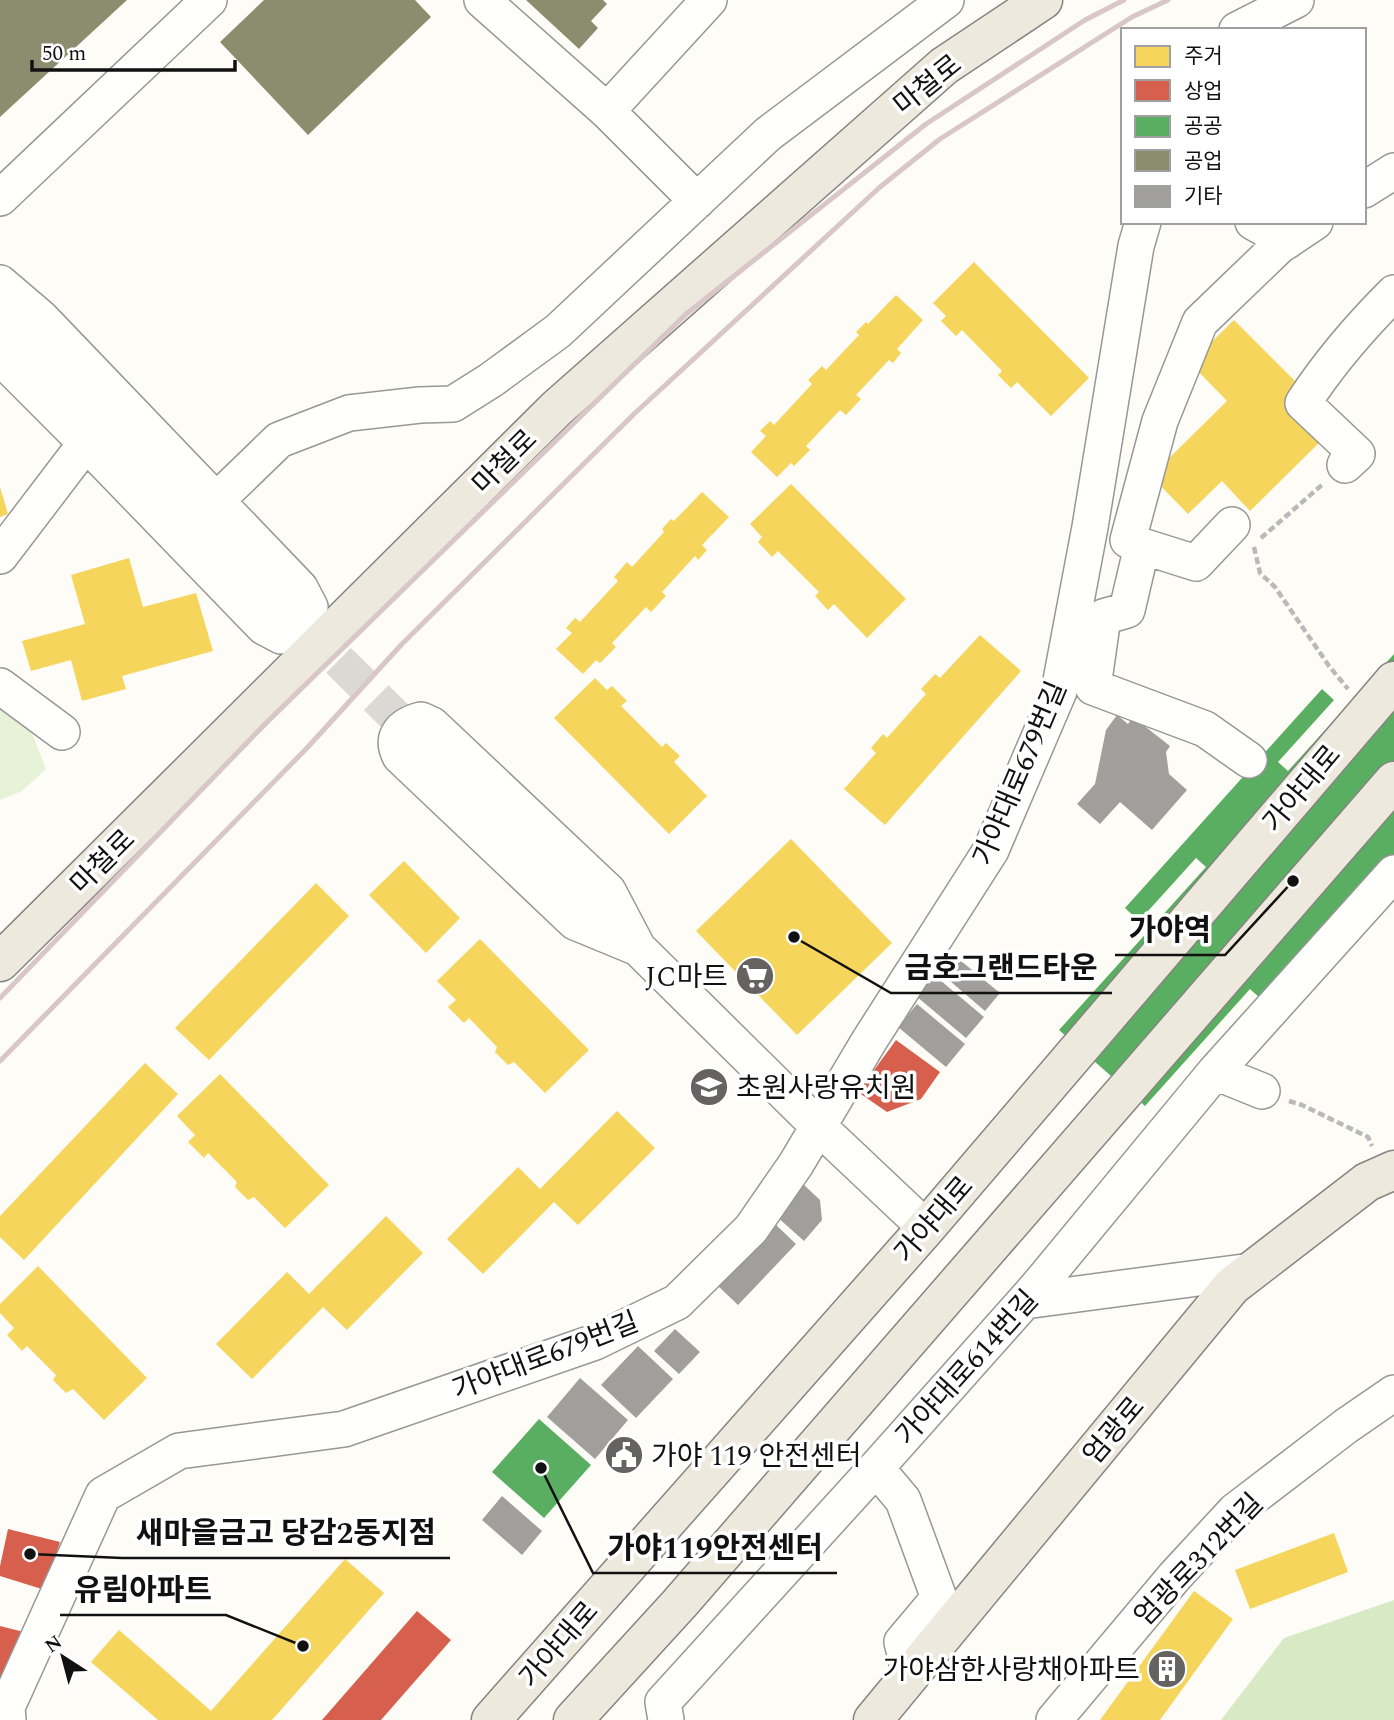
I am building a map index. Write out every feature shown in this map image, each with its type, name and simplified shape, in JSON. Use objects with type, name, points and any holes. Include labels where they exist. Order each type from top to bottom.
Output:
[{"type":"main road","name":"마철로","points":[[0,962],[303,623],[557,408],[944,66],[1043,0]]},
{"type":"main road","name":"가야대로","points":[[491,1720],[926,1228],[1394,681]]},
{"type":"main road","points":[[573,1720],[680,1603],[1394,781]]},
{"type":"main road","name":"엄광로","points":[[873,1720],[1232,1286],[1367,1182],[1389,1172]]},
{"type":"street","points":[[0,198],[209,0]]},
{"type":"street","points":[[482,0],[607,111],[697,201]]},
{"type":"street","points":[[607,111],[709,0]]},
{"type":"street","points":[[216,501],[279,440],[290,435],[349,413],[453,404],[491,380],[558,331],[768,134],[946,0]]},
{"type":"street","points":[[1241,28],[1296,0]]},
{"type":"street","points":[[1366,189],[1394,171]]},
{"type":"street","name":"가야대로679번길","points":[[5,1711],[103,1495],[179,1451],[344,1429],[595,1342],[677,1302],[751,1229],[819,1127],[869,1041],[991,850],[1059,691],[1091,520],[1136,246],[1142,224]]},
{"type":"street","points":[[1264,224],[1301,231]]},
{"type":"street","points":[[1232,525],[1196,564],[1128,540],[1160,421],[1200,322],[1279,246],[1301,231]]},
{"type":"street","points":[[0,283],[41,317],[104,423]]},
{"type":"street","points":[[1345,465],[1357,454],[1303,403],[1319,378],[1366,321],[1394,293]]},
{"type":"street","points":[[0,315],[104,423],[264,627],[281,636],[298,632],[310,607],[300,588],[216,501],[104,423],[0,357]]},
{"type":"street","points":[[0,556],[104,423]]},
{"type":"street","points":[[1142,545],[1127,610],[1103,617],[1093,687],[1205,729],[1249,760]]},
{"type":"street","points":[[0,686],[62,732]]},
{"type":"street","points":[[421,720],[432,725],[608,891],[638,948],[575,922],[400,756],[395,747],[397,734],[409,723],[421,720]]},
{"type":"street","points":[[428,749],[638,948],[819,1127],[926,1228]]},
{"type":"street","name":"가야대로614번길","points":[[666,1720],[663,1702],[1025,1301],[1216,1072],[1394,873]]},
{"type":"street","points":[[1216,1072],[1262,1091]]},
{"type":"street","points":[[1025,1301],[1251,1271]]},
{"type":"street","name":"엄광로312번길","points":[[1054,1720],[1175,1576],[1235,1511],[1346,1426],[1394,1393]]},
{"type":"street","points":[[876,1468],[903,1500],[939,1598],[902,1642],[910,1675]]},
{"type":"path","points":[[1345,465],[1254,545],[1260,573],[1275,587],[1329,666],[1367,710]]},
{"type":"path","points":[[1262,1091],[1302,1105],[1368,1137],[1389,1172]]},
{"type":"green space","points":[[0,699],[26,718],[46,769],[22,791],[0,800]]},
{"type":"green space","points":[[1394,1600],[1394,1720],[1221,1720],[1284,1638]]},
{"type":"building: 주거","points":[[974,262],[1089,378],[1051,416],[1017,382],[1011,388],[998,375],[1002,371],[962,330],[956,336],[941,321],[946,316],[933,303]]},
{"type":"building: 주거","points":[[896,295],[923,320],[897,349],[901,353],[893,363],[889,360],[856,395],[861,399],[846,415],[840,410],[806,446],[810,450],[794,466],[791,463],[777,477],[751,452],[766,436],[760,431],[770,421],[774,425],[812,384],[808,380],[822,366],[826,370],[859,335],[856,332],[866,322],[868,324]]},
{"type":"building: 주거","points":[[1234,320],[1305,391],[1326,436],[1250,511],[1222,481],[1188,514],[1151,476],[1227,401],[1190,363]]},
{"type":"building: 주거","points":[[791,484],[906,599],[867,638],[834,604],[828,610],[815,596],[819,592],[778,551],[772,557],[758,542],[762,537],[750,524]]},
{"type":"building: 주거","points":[[0,487],[8,514],[0,517]]},
{"type":"building: 주거","points":[[702,492],[729,517],[702,545],[707,550],[698,560],[695,556],[662,592],[666,596],[651,612],[646,607],[612,643],[616,647],[600,663],[596,660],[583,674],[556,649],[572,633],[566,628],[575,618],[580,622],[618,581],[614,577],[627,562],[632,567],[664,532],[662,529],[671,519],[674,521]]},
{"type":"building: 주거","points":[[129,558],[143,607],[196,593],[213,651],[122,676],[126,689],[82,701],[71,660],[31,671],[22,641],[85,624],[71,575]]},
{"type":"building: 주거","points":[[980,635],[1021,671],[885,825],[844,789],[876,753],[871,748],[883,734],[887,738],[926,694],[921,689],[935,674],[940,678]]},
{"type":"building: 주거","points":[[595,678],[607,690],[612,686],[627,701],[621,706],[662,747],[666,743],[680,756],[674,762],[707,796],[669,834],[554,718]]},
{"type":"building: 주거","points":[[791,839],[892,943],[797,1035],[696,931]]},
{"type":"building: 주거","points":[[404,861],[460,918],[426,953],[369,895]]},
{"type":"building: 주거","points":[[316,883],[349,916],[209,1060],[175,1028]]},
{"type":"building: 주거","points":[[480,939],[589,1050],[545,1093],[514,1062],[508,1065],[495,1052],[497,1047],[469,1018],[464,1023],[448,1007],[456,1000],[437,981]]},
{"type":"building: 주거","points":[[145,1063],[178,1094],[24,1260],[0,1237],[0,1216]]},
{"type":"building: 주거","points":[[220,1074],[329,1185],[285,1228],[254,1197],[248,1200],[235,1187],[237,1182],[208,1153],[204,1158],[188,1142],[195,1135],[177,1116]]},
{"type":"building: 주거","points":[[617,1111],[655,1148],[578,1225],[554,1202],[483,1274],[447,1239],[518,1167],[540,1189]]},
{"type":"building: 주거","points":[[386,1216],[423,1253],[347,1330],[323,1307],[252,1379],[216,1344],[287,1272],[309,1294]]},
{"type":"building: 주거","points":[[38,1266],[147,1378],[104,1420],[73,1389],[66,1393],[53,1380],[56,1375],[27,1346],[22,1351],[7,1335],[14,1328],[0,1313],[0,1304]]},
{"type":"building: 주거","points":[[1334,1533],[1348,1572],[1250,1609],[1235,1570]]},
{"type":"building: 주거","points":[[345,1559],[384,1593],[272,1720],[158,1720],[91,1662],[119,1630],[211,1711]]},
{"type":"building: 주거","name":"가야삼한사랑채아파트","points":[[1194,1591],[1233,1619],[1160,1720],[1100,1720]]},
{"type":"building: 상업","points":[[896,1040],[940,1072],[921,1099],[887,1112],[858,1092]]},
{"type":"building: 상업","points":[[8,1529],[60,1542],[45,1590],[0,1576]]},
{"type":"building: 상업","points":[[417,1611],[451,1640],[381,1720],[322,1720]]},
{"type":"building: 상업","points":[[0,1626],[24,1632],[0,1681]]},
{"type":"building: 공공","points":[[1394,654],[1394,896],[1283,1019],[1250,989],[1145,1106],[1059,1030],[1206,867],[1196,858],[1139,921],[1125,908],[1322,689],[1334,700],[1278,762],[1288,771]]},
{"type":"building: 공공","points":[[539,1419],[591,1465],[544,1518],[492,1472]]},
{"type":"building: 공업","points":[[0,0],[127,0],[0,117]]},
{"type":"building: 공업","points":[[264,0],[415,0],[431,17],[308,135],[220,42]]},
{"type":"building: 공업","points":[[526,0],[603,0],[607,4],[591,21],[598,28],[579,49]]},
{"type":"building: 기타","points":[[1117,715],[1128,724],[1133,717],[1170,746],[1166,752],[1169,774],[1187,790],[1152,830],[1120,802],[1100,824],[1077,804],[1095,784],[1106,730]]},
{"type":"building: 기타","points":[[950,952],[1000,993],[985,1011],[936,969]]},
{"type":"building: 기타","points":[[934,975],[984,1017],[966,1038],[916,996]]},
{"type":"building: 기타","points":[[917,1004],[965,1044],[946,1067],[898,1027]]},
{"type":"building: 기타","points":[[803,1184],[820,1200],[822,1220],[804,1241],[775,1215]]},
{"type":"building: 기타","points":[[774,1223],[796,1244],[738,1305],[716,1284]]},
{"type":"building: 기타","points":[[675,1329],[700,1352],[679,1374],[654,1351]]},
{"type":"building: 기타","points":[[638,1346],[673,1379],[636,1418],[601,1385]]},
{"type":"building: 기타","points":[[580,1378],[628,1420],[595,1459],[547,1417]]},
{"type":"building: 기타","points":[[502,1496],[542,1531],[522,1555],[482,1520]]},
{"type":"tunnel","points":[[301,623],[426,747]]},
{"type":"railway","points":[[0,998],[266,723],[686,314],[926,124],[1085,20],[1124,0]]},
{"type":"railway","points":[[0,1061],[307,748],[402,644],[634,414],[880,187],[940,139],[1132,17],[1168,0]]},
{"type":"place","name":"가야역","points":[[1293,881]]},
{"type":"place","name":"금호그랜드타운","points":[[794,937]]},
{"type":"place","name":"JC마트","points":[[755,976]]},
{"type":"place","name":"초원사랑유치원","points":[[709,1087]]},
{"type":"place","name":"가야 119 안전센터","points":[[624,1455]]},
{"type":"place","name":"가야119안전센터","points":[[541,1468]]},
{"type":"place","name":"새마을금고 당감2동지점","points":[[30,1554]]},
{"type":"place","name":"유림아파트","points":[[303,1646]]},
{"type":"place","name":"가야삼한사랑채아파트","points":[[1167,1669]]}]
